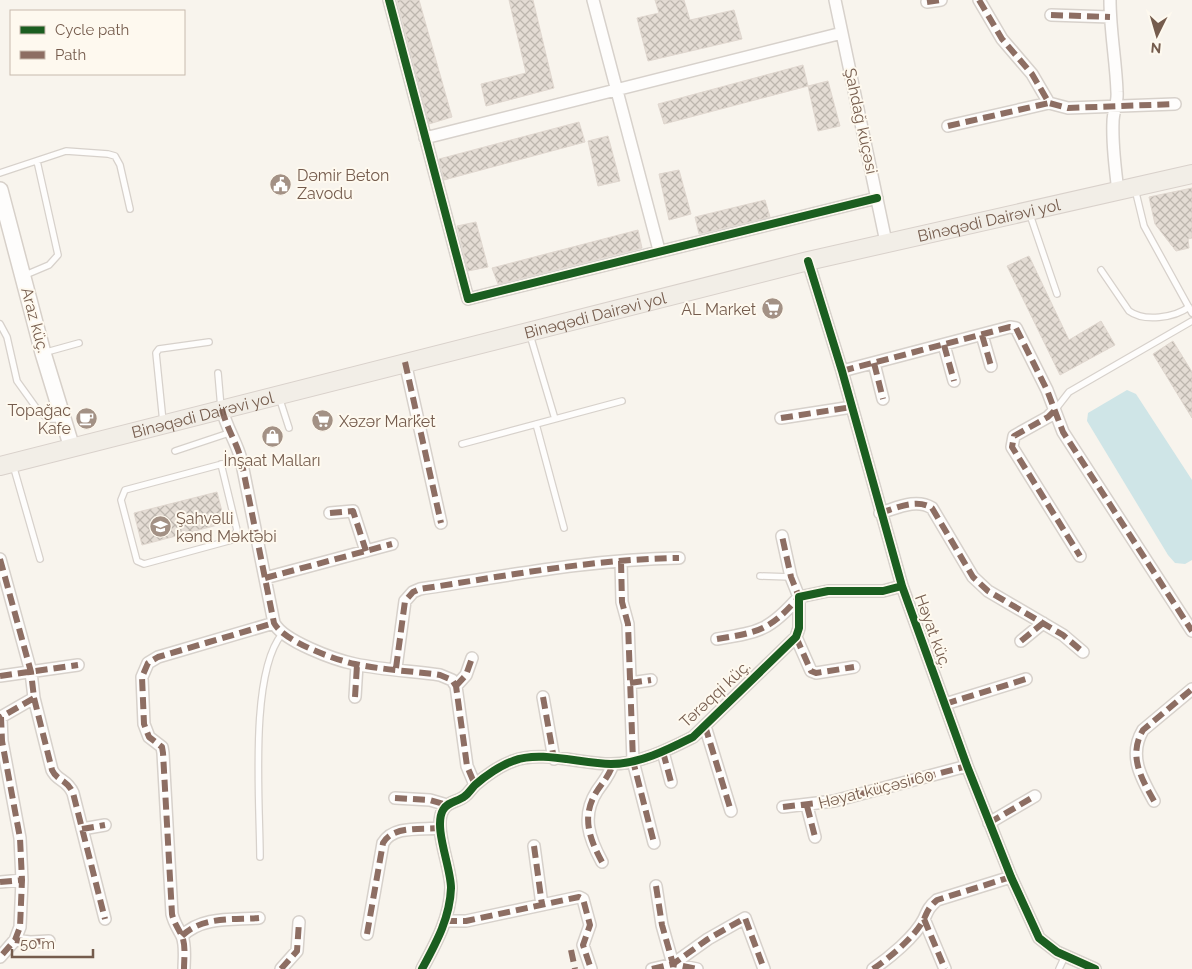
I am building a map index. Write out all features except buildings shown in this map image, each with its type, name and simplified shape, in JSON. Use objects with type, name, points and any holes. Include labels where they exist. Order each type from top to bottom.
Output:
[{"type":"main road","name":"Binəqədi Dairəvi yol","points":[[6,465],[529,330],[808,261],[1192,174]]},
{"type":"street","points":[[389,0],[468,299],[659,250],[877,198]]},
{"type":"street","points":[[593,0],[659,250]]},
{"type":"street","name":"Şahdağ küçəsi","points":[[835,0],[886,242]]},
{"type":"street","points":[[927,2],[941,0]]},
{"type":"street","points":[[979,0],[1002,39],[1032,74],[1049,104]]},
{"type":"street","points":[[1110,0],[1117,106],[1113,114],[1112,128],[1126,189]]},
{"type":"street","points":[[1051,15],[1110,18]]},
{"type":"street","points":[[425,138],[842,32]]},
{"type":"street","points":[[948,126],[1049,104],[1068,108],[1175,104]]},
{"type":"street","name":"Araz küç.","points":[[0,190],[43,353],[72,448]]},
{"type":"street","name":"Həyat küç.","points":[[808,261],[842,371],[880,513],[902,586],[967,766],[1010,877],[1039,938],[1065,956],[1095,969]]},
{"type":"street","points":[[842,371],[1010,327],[1016,328],[1063,432],[1192,631]]},
{"type":"street","points":[[982,334],[991,366]]},
{"type":"street","points":[[944,344],[954,381]]},
{"type":"street","points":[[405,362],[441,523]]},
{"type":"street","points":[[874,363],[883,398]]},
{"type":"street","points":[[781,418],[852,407]]},
{"type":"street","points":[[222,409],[229,433],[235,441],[241,459],[274,623],[282,634],[357,665],[396,668],[440,675],[452,680],[456,686],[467,766],[475,785]]},
{"type":"street","points":[[1054,411],[1048,417],[1014,436],[1012,446],[1080,556]]},
{"type":"street","points":[[880,513],[917,503],[925,504],[932,508],[973,577],[988,591],[1063,635],[1083,652]]},
{"type":"street","points":[[330,513],[353,511],[366,551]]},
{"type":"street","points":[[782,536],[791,578],[798,597],[799,628],[796,637],[811,671],[816,673],[854,667]]},
{"type":"street","points":[[265,578],[392,544]]},
{"type":"street","points":[[396,668],[406,601],[413,592],[549,569],[621,561],[679,558]]},
{"type":"street","points":[[0,559],[30,672],[34,698],[52,770],[55,775],[69,785],[105,919]]},
{"type":"street","points":[[621,561],[622,602],[628,624],[632,761],[654,843]]},
{"type":"street","points":[[716,639],[764,629],[787,610],[798,597],[828,591],[883,591],[902,586]]},
{"type":"street","points":[[184,969],[182,936],[174,924],[172,914],[162,747],[148,737],[144,724],[142,678],[144,669],[158,657],[274,623]]},
{"type":"street","points":[[1021,641],[1043,623]]},
{"type":"street","name":"Tərəqqi küç.","points":[[447,804],[463,799],[475,785],[515,760],[554,758],[613,764],[632,761],[663,752],[693,737],[796,637]]},
{"type":"street","points":[[456,686],[466,675],[472,658]]},
{"type":"street","points":[[0,676],[78,665]]},
{"type":"street","points":[[355,697],[357,665]]},
{"type":"street","points":[[945,704],[1026,679]]},
{"type":"street","points":[[630,684],[651,680]]},
{"type":"street","points":[[1154,801],[1137,768],[1137,743],[1143,730],[1192,689]]},
{"type":"street","points":[[543,697],[554,758]]},
{"type":"street","points":[[0,957],[15,940],[20,927],[22,880],[20,838],[2,741],[1,718],[34,698]]},
{"type":"street","points":[[705,726],[731,812]]},
{"type":"street","points":[[663,752],[671,782]]},
{"type":"street","points":[[602,862],[592,843],[587,820],[590,804],[608,778],[613,764]]},
{"type":"street","name":"Həyat küçəsi 60","points":[[783,807],[808,806],[880,791],[967,766]]},
{"type":"street","points":[[989,823],[1035,796]]},
{"type":"street","points":[[395,798],[430,800],[447,804],[442,811],[440,828],[451,888],[445,921],[422,969]]},
{"type":"street","points":[[808,806],[815,837]]},
{"type":"street","points":[[82,829],[105,825]]},
{"type":"street","points":[[367,934],[383,843],[386,838],[398,831],[440,828]]},
{"type":"street","points":[[534,846],[542,904]]},
{"type":"street","points":[[872,969],[895,952],[924,919],[929,907],[937,900],[1010,877]]},
{"type":"street","points":[[0,882],[22,880]]},
{"type":"street","points":[[656,886],[662,926],[673,964]]},
{"type":"street","points":[[445,921],[466,921],[579,897],[583,899],[590,925],[583,945],[590,969]]},
{"type":"street","points":[[182,936],[190,928],[202,922],[259,918]]},
{"type":"street","points":[[652,969],[673,964],[708,939],[745,918],[764,969]]},
{"type":"street","points":[[924,919],[945,969]]},
{"type":"street","points":[[282,969],[297,951],[299,922]]},
{"type":"street","points":[[15,940],[30,942],[49,941]]},
{"type":"street","points":[[673,964],[697,969]]},
{"type":"lane","points":[[0,173],[72,151],[95,152],[115,156],[120,164],[130,208]]},
{"type":"lane","points":[[23,276],[49,265],[58,255],[37,161]]},
{"type":"lane","points":[[1101,270],[1129,311],[1135,315],[1172,316],[1191,310],[1144,226],[1126,189]]},
{"type":"lane","points":[[1028,210],[1057,294]]},
{"type":"lane","points":[[1054,411],[1069,392],[1192,321]]},
{"type":"lane","points":[[0,324],[8,338],[17,381],[40,413],[50,419],[62,419]]},
{"type":"lane","points":[[529,330],[555,419]]},
{"type":"lane","points":[[163,424],[159,400],[156,353],[159,349],[209,342]]},
{"type":"lane","points":[[43,353],[79,343]]},
{"type":"lane","points":[[218,373],[222,409]]},
{"type":"lane","points":[[279,394],[288,428]]},
{"type":"lane","points":[[462,444],[622,401]]},
{"type":"lane","points":[[536,424],[564,528]]},
{"type":"lane","points":[[175,451],[229,433]]},
{"type":"lane","points":[[221,464],[237,530],[232,540],[144,564],[137,561],[122,500],[125,490],[221,464],[241,459]]},
{"type":"lane","points":[[6,465],[40,559]]},
{"type":"lane","points":[[760,576],[791,578]]},
{"type":"lane","points":[[260,857],[259,709],[270,653],[274,643],[282,634]]},
{"type":"lane","points":[[1059,969],[1065,956]]},
{"type":"shaded area","points":[[1127,390],[1136,394],[1192,480],[1192,560],[1185,564],[1175,563],[1168,555],[1087,421],[1088,413]]},
{"type":"marked path","points":[[927,2],[941,0]]},
{"type":"marked path","points":[[979,0],[1002,39],[1032,74],[1049,103],[1068,108],[1175,104]]},
{"type":"marked path","points":[[1051,15],[1110,17]]},
{"type":"marked path","points":[[948,126],[1049,103]]},
{"type":"marked path","points":[[842,371],[1010,327],[1016,328],[1047,390],[1063,432],[1192,631]]},
{"type":"marked path","points":[[982,335],[991,366]]},
{"type":"marked path","points":[[944,345],[954,381]]},
{"type":"marked path","points":[[405,362],[441,523]]},
{"type":"marked path","points":[[874,363],[883,399]]},
{"type":"marked path","points":[[781,418],[852,407]]},
{"type":"marked path","points":[[222,409],[241,459],[274,623],[279,630],[298,643],[346,662],[440,675],[452,680],[456,686],[467,766],[475,785]]},
{"type":"marked path","points":[[1054,411],[1048,417],[1014,436],[1012,447],[1080,556]]},
{"type":"marked path","points":[[880,513],[913,504],[926,505],[932,508],[973,577],[988,591],[1063,635],[1083,652]]},
{"type":"marked path","points":[[330,513],[353,511],[366,551]]},
{"type":"marked path","points":[[717,639],[753,632],[762,628],[779,617],[799,597],[791,577],[782,536]]},
{"type":"marked path","points":[[265,578],[392,544]]},
{"type":"marked path","points":[[396,668],[405,601],[413,592],[420,589],[614,561],[679,558]]},
{"type":"marked path","points":[[0,559],[31,672],[34,698],[1,717],[2,741],[20,838],[22,880],[20,927],[15,940],[0,957]]},
{"type":"marked path","points":[[621,561],[622,602],[628,624],[633,761],[654,843]]},
{"type":"marked path","points":[[184,969],[183,940],[172,914],[163,753],[162,747],[149,737],[144,724],[142,677],[148,663],[158,657],[274,623]]},
{"type":"marked path","points":[[1021,641],[1043,623]]},
{"type":"marked path","points":[[796,637],[811,671],[816,673],[854,667]]},
{"type":"marked path","points":[[456,686],[466,675],[472,658]]},
{"type":"marked path","points":[[0,676],[78,665]]},
{"type":"marked path","points":[[355,697],[357,665]]},
{"type":"marked path","points":[[945,704],[1026,679]]},
{"type":"marked path","points":[[630,683],[651,680]]},
{"type":"marked path","points":[[1154,801],[1138,766],[1136,757],[1139,739],[1143,730],[1192,689]]},
{"type":"marked path","points":[[543,697],[554,759]]},
{"type":"marked path","points":[[34,698],[52,770],[54,774],[71,788],[73,793],[105,919]]},
{"type":"marked path","points":[[705,726],[731,811]]},
{"type":"marked path","points":[[663,752],[671,782]]},
{"type":"marked path","points":[[602,862],[590,836],[589,809],[592,800],[613,764]]},
{"type":"marked path","points":[[783,807],[834,801],[967,766]]},
{"type":"marked path","points":[[989,823],[1035,796]]},
{"type":"marked path","points":[[395,798],[430,800],[447,805]]},
{"type":"marked path","points":[[807,806],[815,837]]},
{"type":"marked path","points":[[82,829],[105,825]]},
{"type":"marked path","points":[[367,934],[383,843],[394,833],[408,829],[440,828]]},
{"type":"marked path","points":[[534,846],[542,905]]},
{"type":"marked path","points":[[873,969],[908,940],[920,926],[930,907],[937,900],[1011,877]]},
{"type":"marked path","points":[[0,882],[22,880]]},
{"type":"marked path","points":[[656,886],[662,925],[673,964],[697,969]]},
{"type":"marked path","points":[[445,921],[466,921],[579,897],[583,899],[590,925],[583,945],[591,969]]},
{"type":"marked path","points":[[182,936],[199,925],[208,922],[259,918]]},
{"type":"marked path","points":[[652,969],[673,964],[708,939],[745,918],[764,969]]},
{"type":"marked path","points":[[924,919],[945,969]]},
{"type":"marked path","points":[[281,969],[297,951],[299,922]]},
{"type":"marked path","points":[[15,940],[30,942],[49,941]]},
{"type":"marked path","points":[[571,950],[575,969]]},
{"type":"cycle path","points":[[389,0],[468,299],[877,198]]},
{"type":"cycle path","points":[[808,261],[842,371],[902,586],[967,766],[1011,877],[1039,938],[1057,952],[1095,969]]},
{"type":"cycle path","points":[[422,969],[441,930],[450,899],[450,879],[440,826],[440,817],[445,807],[465,796],[475,785],[498,768],[524,758],[548,757],[611,764],[622,763],[654,755],[693,737],[796,637],[799,628],[799,597],[828,591],[883,591],[902,586]]},
{"type":"place","name":"Dəmir Beton Zavodu","points":[[281,184]]},
{"type":"place","name":"AL Market","points":[[772,309]]},
{"type":"place","name":"Topağac Kafe","points":[[87,419]]},
{"type":"place","name":"Xəzər Market","points":[[323,421]]},
{"type":"place","name":"İnşaat Malları","points":[[272,436]]},
{"type":"place","name":"Şahvəlli kənd Məktəbi","points":[[160,527]]}]
